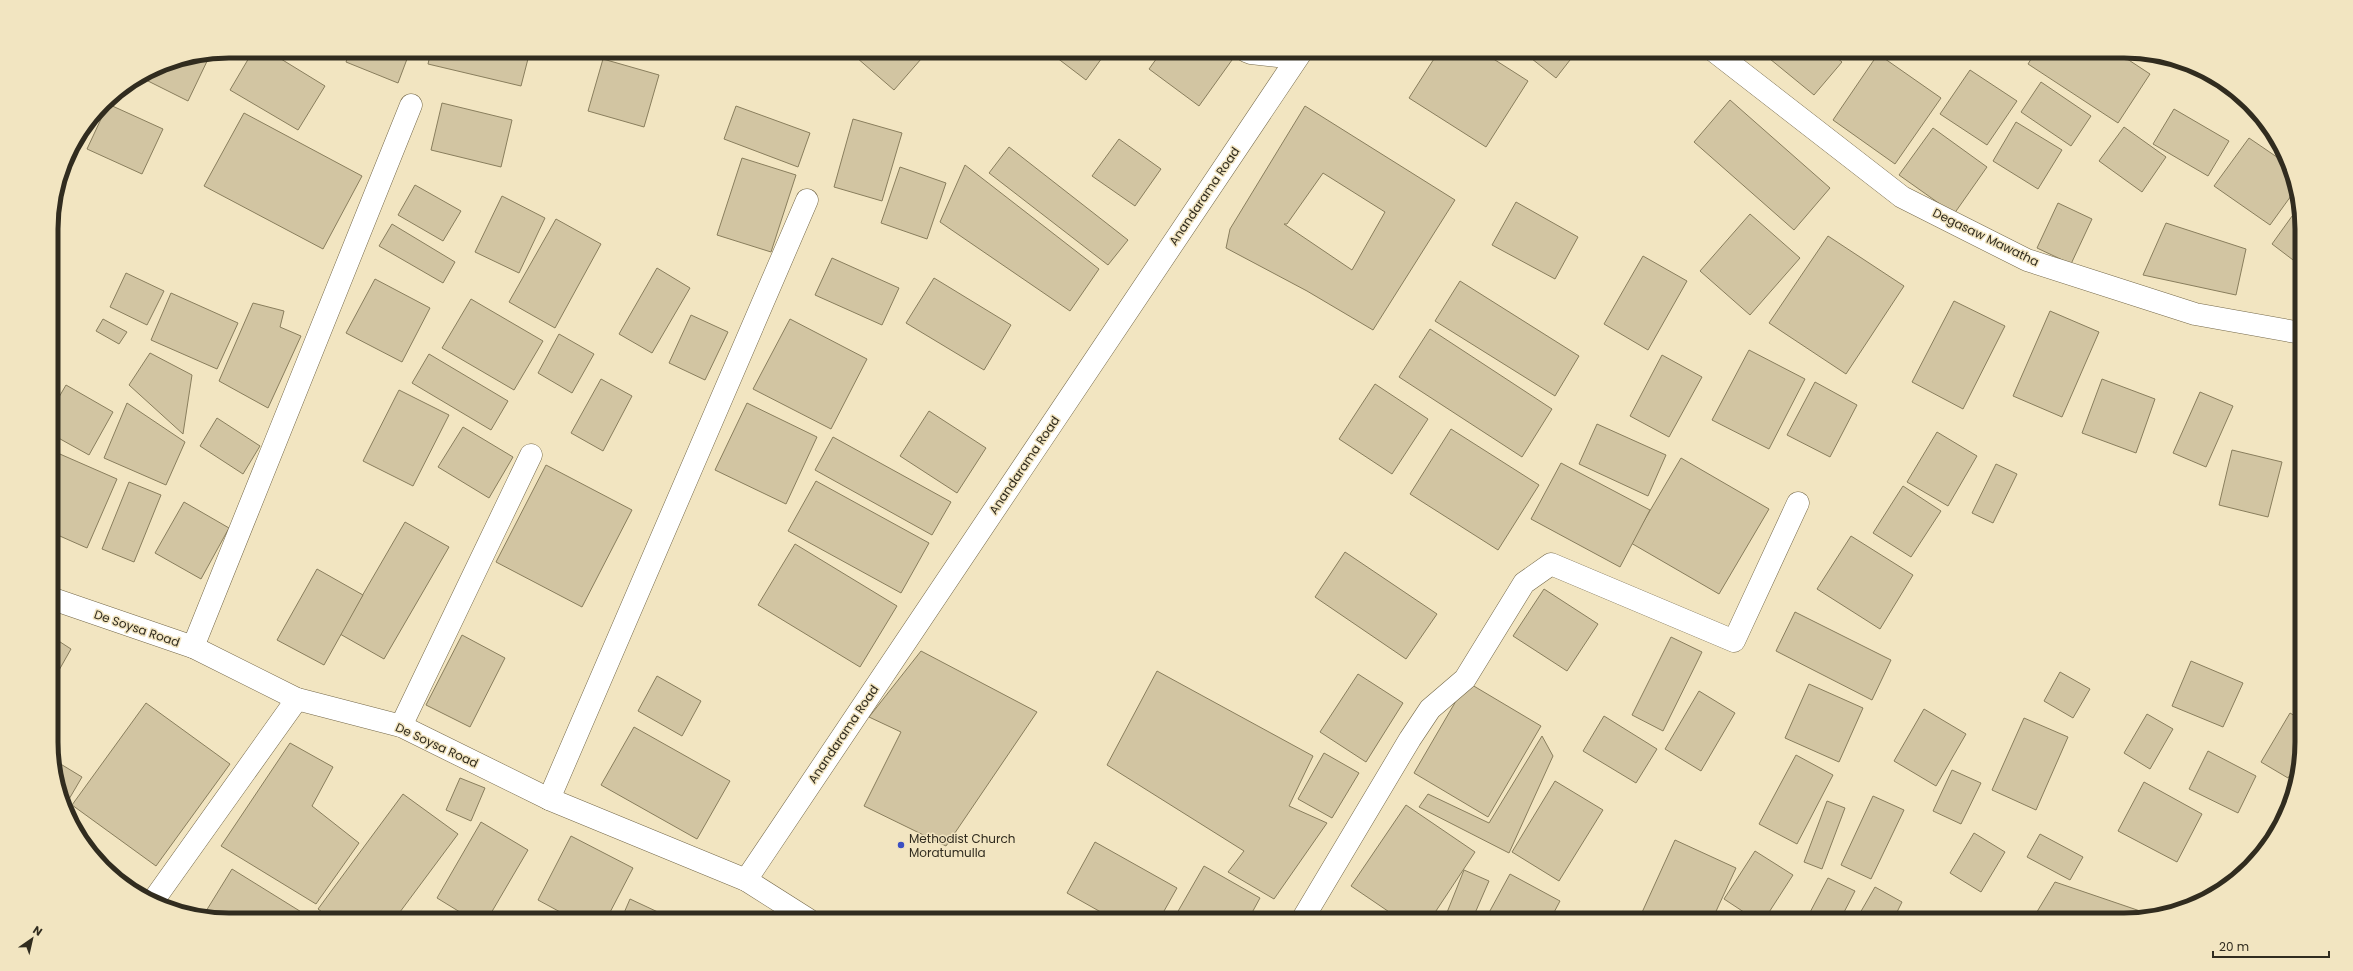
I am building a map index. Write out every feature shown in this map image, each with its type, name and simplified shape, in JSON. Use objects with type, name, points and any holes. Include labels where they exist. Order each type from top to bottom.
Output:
[{"type":"street","name":"Anandarama Road","points":[[746,880],[1297,58]]},
{"type":"street","name":"Degasaw Mawatha","points":[[1723,58],[1902,197],[2027,260],[2195,314],[2295,332]]},
{"type":"street","points":[[193,647],[412,105]]},
{"type":"street","points":[[549,799],[807,200]]},
{"type":"street","points":[[400,726],[531,456]]},
{"type":"street","points":[[1306,913],[1410,739],[1430,709],[1465,679],[1524,583],[1551,564],[1734,641],[1798,503]]},
{"type":"street","name":"De Soysa Road","points":[[58,601],[193,647],[297,699],[400,726],[549,799],[746,880],[798,913]]},
{"type":"street","points":[[156,896],[297,699]]},
{"type":"building","points":[[249,58],[279,58],[325,86],[298,130],[230,90]]},
{"type":"building","points":[[347,58],[407,58],[398,83],[346,62]]},
{"type":"building","points":[[429,58],[528,58],[521,86],[428,64]]},
{"type":"building","points":[[857,58],[922,58],[894,90]]},
{"type":"building","points":[[1057,58],[1102,58],[1086,80]]},
{"type":"building","points":[[1157,58],[1230,58],[1232,60],[1199,106],[1149,69]]},
{"type":"building","points":[[1435,58],[1492,58],[1528,81],[1486,147],[1409,98]]},
{"type":"building","points":[[1531,58],[1572,58],[1556,78]]},
{"type":"building","points":[[1837,58],[1842,62],[1814,95],[1770,59]]},
{"type":"building","points":[[1875,58],[1884,58],[1941,98],[1895,164],[1833,120]]},
{"type":"building","points":[[2032,58],[2126,58],[2150,74],[2118,123],[2028,64]]},
{"type":"building","points":[[208,59],[188,101],[146,80],[174,67]]},
{"type":"building","points":[[603,59],[659,75],[644,127],[588,111]]},
{"type":"building","points":[[1970,70],[2017,101],[1987,145],[1940,114]]},
{"type":"building","points":[[2041,82],[2091,116],[2071,146],[2021,112]]},
{"type":"building","points":[[1730,100],[1830,188],[1794,230],[1694,142]]},
{"type":"building","points":[[442,103],[512,120],[501,167],[431,150]]},
{"type":"building","points":[[111,105],[163,129],[142,174],[87,149],[104,112]]},
{"type":"building","points":[[736,106],[810,133],[798,167],[724,139]]},
{"type":"building","points":[[1305,106],[1455,200],[1373,330],[1307,291],[1226,248],[1230,229]],"holes":[[[1323,173],[1385,212],[1352,270],[1284,224],[1287,224]]]},
{"type":"building","points":[[2174,109],[2229,141],[2208,176],[2153,144]]},
{"type":"building","points":[[244,113],[362,176],[323,249],[204,186]]},
{"type":"building","points":[[853,119],[902,133],[882,201],[834,187]]},
{"type":"building","points":[[2016,122],[2062,150],[2038,189],[1993,161]]},
{"type":"building","points":[[2124,127],[2166,157],[2142,192],[2099,161]]},
{"type":"building","points":[[1933,128],[1987,167],[1954,214],[1899,175]]},
{"type":"building","points":[[2249,138],[2280,159],[2286,174],[2292,195],[2270,225],[2214,186]]},
{"type":"building","points":[[1119,139],[1161,169],[1135,206],[1092,176]]},
{"type":"building","points":[[1009,147],[1128,240],[1108,265],[989,173]]},
{"type":"building","points":[[742,158],[796,175],[771,252],[717,235]]},
{"type":"building","points":[[965,165],[1099,269],[1070,311],[940,222]]},
{"type":"building","points":[[900,167],[946,183],[927,239],[881,223]]},
{"type":"building","points":[[415,185],[461,211],[443,241],[398,215]]},
{"type":"building","points":[[502,196],[545,218],[519,273],[475,252]]},
{"type":"building","points":[[1516,202],[1578,237],[1555,279],[1492,245]]},
{"type":"building","points":[[2058,203],[2092,219],[2071,264],[2037,248]]},
{"type":"building","points":[[2295,213],[2295,261],[2272,244]]},
{"type":"building","points":[[1750,214],[1800,258],[1750,315],[1700,271]]},
{"type":"building","points":[[556,219],[601,244],[555,328],[509,302]]},
{"type":"building","points":[[2166,223],[2246,249],[2236,295],[2143,275]]},
{"type":"building","points":[[392,224],[455,262],[443,283],[379,246]]},
{"type":"building","points":[[1828,236],[1904,286],[1846,374],[1769,323]]},
{"type":"building","points":[[1643,256],[1687,281],[1648,350],[1604,324]]},
{"type":"building","points":[[832,258],[899,288],[882,325],[815,295]]},
{"type":"building","points":[[657,268],[690,288],[652,353],[619,334]]},
{"type":"building","points":[[126,273],[164,291],[147,325],[110,307]]},
{"type":"building","points":[[934,278],[1011,325],[984,370],[906,323]]},
{"type":"building","points":[[375,279],[430,308],[402,362],[346,333]]},
{"type":"building","points":[[1460,281],[1579,356],[1555,396],[1435,321]]},
{"type":"building","points":[[171,293],[238,323],[217,369],[151,340]]},
{"type":"building","points":[[471,299],[543,341],[514,390],[442,348]]},
{"type":"building","points":[[1954,301],[2005,326],[1963,409],[1912,382]]},
{"type":"building","points":[[253,303],[284,311],[280,327],[301,336],[268,408],[219,381]]},
{"type":"building","points":[[2050,311],[2099,332],[2062,417],[2013,396]]},
{"type":"building","points":[[691,315],[728,332],[705,380],[669,363]]},
{"type":"building","points":[[103,319],[127,332],[119,344],[96,331]]},
{"type":"building","points":[[790,319],[867,359],[831,429],[753,389]]},
{"type":"building","points":[[1430,329],[1552,409],[1522,457],[1399,377]]},
{"type":"building","points":[[559,334],[594,354],[572,393],[538,373]]},
{"type":"building","points":[[1749,350],[1805,379],[1769,449],[1712,420]]},
{"type":"building","points":[[150,353],[192,375],[183,434],[129,385]]},
{"type":"building","points":[[429,354],[508,401],[491,430],[412,383]]},
{"type":"building","points":[[1662,355],[1702,377],[1669,437],[1630,416]]},
{"type":"building","points":[[601,379],[632,396],[603,451],[571,433]]},
{"type":"building","points":[[2102,379],[2155,399],[2136,453],[2082,433]]},
{"type":"building","points":[[1815,382],[1857,405],[1830,457],[1787,435]]},
{"type":"building","points":[[1375,384],[1428,419],[1392,474],[1339,439]]},
{"type":"building","points":[[66,385],[113,412],[89,455],[58,438],[58,399]]},
{"type":"building","points":[[399,390],[449,415],[413,486],[363,461]]},
{"type":"building","points":[[2200,392],[2233,406],[2206,467],[2173,453]]},
{"type":"building","points":[[127,403],[185,442],[166,485],[104,458]]},
{"type":"building","points":[[747,403],[817,437],[786,504],[715,470]]},
{"type":"building","points":[[929,411],[986,448],[957,493],[900,456]]},
{"type":"building","points":[[217,418],[260,446],[243,474],[200,446]]},
{"type":"building","points":[[1597,424],[1666,455],[1648,496],[1579,464]]},
{"type":"building","points":[[463,427],[513,457],[489,498],[438,467]]},
{"type":"building","points":[[1451,429],[1539,485],[1498,550],[1410,494]]},
{"type":"building","points":[[1937,432],[1977,456],[1948,506],[1907,482]]},
{"type":"building","points":[[833,437],[951,502],[932,535],[815,470]]},
{"type":"building","points":[[2232,450],[2282,462],[2268,517],[2219,505]]},
{"type":"building","points":[[58,453],[117,479],[87,548],[58,535]]},
{"type":"building","points":[[1681,458],[1769,509],[1719,594],[1631,543]]},
{"type":"building","points":[[1561,463],[1650,510],[1620,567],[1531,519]]},
{"type":"building","points":[[1996,464],[2017,474],[1993,523],[1972,513]]},
{"type":"building","points":[[546,465],[632,510],[582,607],[496,562]]},
{"type":"building","points":[[816,481],[929,543],[901,593],[788,531]]},
{"type":"building","points":[[129,482],[161,495],[134,562],[102,549]]},
{"type":"building","points":[[1903,486],[1941,511],[1911,557],[1873,533]]},
{"type":"building","points":[[184,502],[229,528],[201,579],[155,553]]},
{"type":"building","points":[[405,522],[449,547],[384,659],[340,634]]},
{"type":"building","points":[[1851,536],[1913,575],[1880,629],[1817,589]]},
{"type":"building","points":[[795,544],[897,606],[860,667],[758,605]]},
{"type":"building","points":[[1345,552],[1437,614],[1406,659],[1315,597]]},
{"type":"building","points":[[317,569],[363,595],[324,665],[277,640]]},
{"type":"building","points":[[1544,589],[1598,624],[1567,671],[1513,636]]},
{"type":"building","points":[[1795,612],[1891,660],[1872,700],[1776,651]]},
{"type":"building","points":[[462,635],[505,658],[470,727],[426,705]]},
{"type":"building","points":[[1671,637],[1702,652],[1663,731],[1632,715]]},
{"type":"building","points":[[58,641],[71,649],[58,672]]},
{"type":"building","points":[[921,651],[1037,712],[946,846],[864,806],[901,732],[869,717]]},
{"type":"building","points":[[2191,661],[2243,683],[2223,727],[2172,706]]},
{"type":"building","points":[[1157,671],[1313,756],[1289,806],[1327,823],[1274,899],[1228,872],[1244,851],[1107,765]]},
{"type":"building","points":[[2060,672],[2090,689],[2073,718],[2044,701]]},
{"type":"building","points":[[1358,674],[1403,703],[1366,762],[1320,732]]},
{"type":"building","points":[[657,676],[701,701],[682,736],[638,711]]},
{"type":"building","points":[[1467,682],[1541,726],[1488,817],[1414,773]]},
{"type":"building","points":[[1809,684],[1863,708],[1839,762],[1785,738]]},
{"type":"building","points":[[1699,691],[1735,713],[1701,771],[1665,749]]},
{"type":"building","points":[[146,703],[230,764],[156,866],[72,805]]},
{"type":"building","points":[[1924,709],[1966,734],[1936,786],[1894,761]]},
{"type":"building","points":[[2290,713],[2295,716],[2294,764],[2293,770],[2288,778],[2261,762]]},
{"type":"building","points":[[2147,714],[2173,729],[2150,769],[2124,753]]},
{"type":"building","points":[[1604,716],[1657,749],[1636,783],[1583,751]]},
{"type":"building","points":[[2024,718],[2068,737],[2036,810],[1992,790]]},
{"type":"building","points":[[634,727],[730,781],[697,839],[601,785]]},
{"type":"building","points":[[1542,736],[1553,756],[1509,853],[1419,807],[1428,794],[1489,823]]},
{"type":"building","points":[[290,743],[333,767],[312,806],[359,843],[316,904],[221,846]]},
{"type":"building","points":[[2208,751],[2256,776],[2238,813],[2189,789]]},
{"type":"building","points":[[1324,753],[1359,773],[1332,818],[1298,799]]},
{"type":"building","points":[[1796,755],[1833,775],[1797,844],[1759,824]]},
{"type":"building","points":[[59,763],[82,777],[68,800]]},
{"type":"building","points":[[1952,770],[1981,783],[1961,824],[1933,811]]},
{"type":"building","points":[[460,778],[485,788],[471,821],[446,810]]},
{"type":"building","points":[[1555,781],[1603,810],[1559,881],[1512,852]]},
{"type":"building","points":[[2144,782],[2202,814],[2177,862],[2118,831]]},
{"type":"building","points":[[403,794],[458,834],[399,913],[323,913],[318,909]]},
{"type":"building","points":[[1873,796],[1904,810],[1871,879],[1841,865]]},
{"type":"building","points":[[1827,801],[1845,808],[1822,869],[1804,862]]},
{"type":"building","points":[[1406,805],[1475,852],[1435,913],[1391,913],[1351,886]]},
{"type":"building","points":[[481,822],[528,850],[491,913],[462,913],[437,898]]},
{"type":"building","points":[[1974,833],[2005,852],[1981,892],[1950,873]]},
{"type":"building","points":[[2040,834],[2083,857],[2070,880],[2027,857]]},
{"type":"building","points":[[571,836],[633,868],[610,913],[562,913],[538,900]]},
{"type":"building","points":[[1675,840],[1736,868],[1715,913],[1642,913]]},
{"type":"building","points":[[1095,842],[1177,888],[1163,913],[1103,913],[1067,893]]},
{"type":"building","points":[[1755,851],[1793,875],[1769,913],[1745,913],[1724,899]]},
{"type":"building","points":[[1204,866],[1260,898],[1252,913],[1177,913]]},
{"type":"building","points":[[232,869],[303,913],[218,913],[206,912]]},
{"type":"building","points":[[1464,870],[1489,881],[1475,913],[1447,913]]},
{"type":"building","points":[[1510,874],[1560,901],[1554,913],[1489,913]]},
{"type":"building","points":[[1828,878],[1855,891],[1844,913],[1810,913]]},
{"type":"building","points":[[2055,882],[2144,912],[2135,913],[2036,913]]},
{"type":"building","points":[[1875,887],[1902,902],[1896,913],[1860,913]]},
{"type":"building","points":[[630,899],[660,913],[624,913]]},
{"type":"place","name":"Methodist Church Moratumulla","points":[[901,845]]}]
